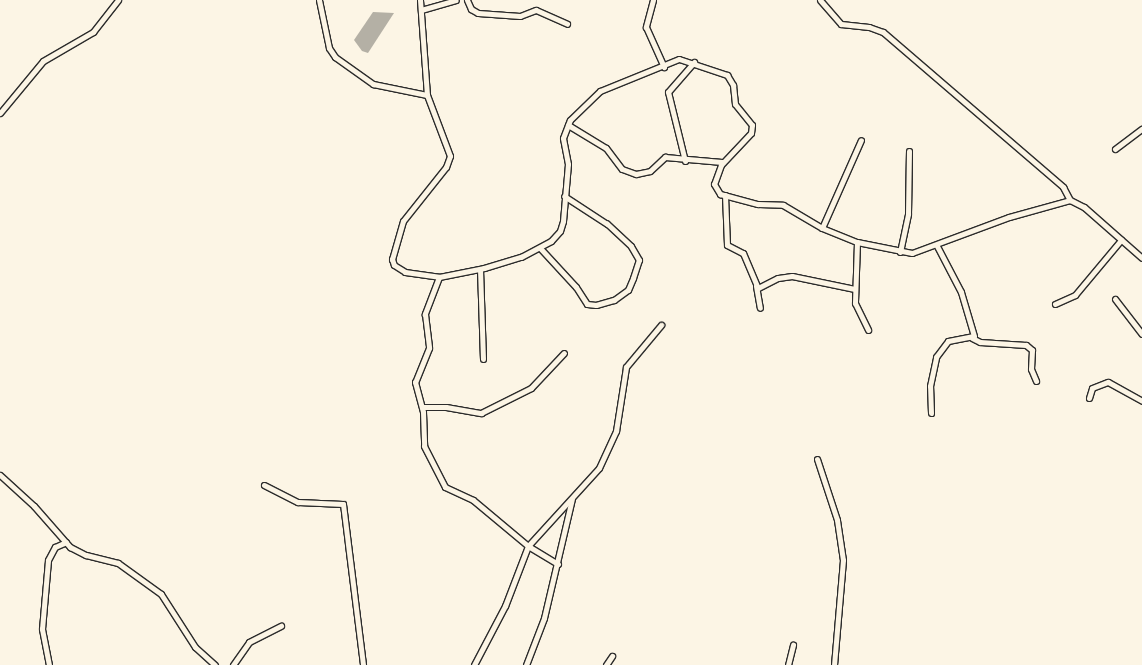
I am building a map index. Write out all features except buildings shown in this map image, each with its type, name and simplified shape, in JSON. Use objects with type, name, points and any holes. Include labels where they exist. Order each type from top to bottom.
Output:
[{"type":"street","points":[[0,113],[39,65],[93,32],[118,0]]},
{"type":"street","points":[[319,0],[328,44],[335,57],[372,84],[401,92],[427,95]]},
{"type":"street","points":[[420,0],[427,95],[450,152],[449,161],[403,221],[392,259],[394,265],[405,272],[439,276],[480,269],[540,248],[557,236],[563,226],[564,196],[568,172],[563,138],[576,112],[600,92],[664,67],[674,60],[694,62],[727,75],[733,85],[735,104],[752,125],[752,133],[722,162],[714,184],[716,192],[758,204],[782,205],[822,228],[857,242],[912,254],[1009,217],[1070,200]]},
{"type":"street","points":[[421,10],[456,0]]},
{"type":"street","points":[[467,0],[471,9],[478,13],[520,16],[536,10],[568,24]]},
{"type":"street","points":[[652,0],[646,27],[664,67]]},
{"type":"street","points":[[820,0],[841,24],[869,27],[883,32],[1063,187],[1070,200],[1084,207],[1141,255]]},
{"type":"street","points":[[685,160],[668,92],[694,62]]},
{"type":"street","points":[[568,125],[606,148],[628,172],[641,174],[650,171],[665,157],[722,162]]},
{"type":"street","points":[[1114,149],[1142,129]]},
{"type":"street","points":[[822,228],[861,140]]},
{"type":"street","points":[[900,252],[908,214],[908,151]]},
{"type":"street","points":[[725,195],[728,245],[743,253],[756,286],[760,308]]},
{"type":"street","points":[[540,248],[576,287],[587,304],[596,305],[614,300],[628,290],[639,260],[630,246],[608,224],[564,196]]},
{"type":"street","points":[[1055,304],[1075,295],[1121,240]]},
{"type":"street","points":[[857,242],[855,303],[868,330]]},
{"type":"street","points":[[937,246],[961,292],[973,331],[972,338]]},
{"type":"street","points":[[480,269],[483,359]]},
{"type":"street","points":[[439,276],[425,314],[429,348],[416,376],[422,407],[422,437],[440,482],[445,487],[473,500],[528,546],[558,564]]},
{"type":"street","points":[[756,286],[762,287],[778,278],[792,276],[855,289]]},
{"type":"street","points":[[1115,299],[1142,334]]},
{"type":"street","points":[[474,665],[505,606],[528,546],[599,468],[612,442],[626,367],[661,325]]},
{"type":"street","points":[[932,413],[930,386],[936,357],[948,341],[972,338],[980,342],[1026,345],[1032,350],[1032,369],[1036,381]]},
{"type":"street","points":[[422,407],[446,407],[481,413],[531,388],[564,353]]},
{"type":"street","points":[[1089,398],[1092,388],[1108,382],[1142,400]]},
{"type":"street","points":[[817,459],[838,520],[843,560],[834,665]]},
{"type":"street","points":[[0,475],[34,506],[75,551],[118,563],[161,594],[195,647],[215,665]]},
{"type":"street","points":[[264,485],[298,502],[342,504],[363,665]]},
{"type":"street","points":[[526,665],[544,618],[572,498]]},
{"type":"street","points":[[49,665],[42,639],[48,560],[55,548],[66,542]]},
{"type":"street","points":[[233,665],[249,642],[281,626]]},
{"type":"street","points":[[788,665],[793,645]]},
{"type":"street","points":[[606,665],[612,656]]},
{"type":"shaded area","points":[[373,12],[394,13],[368,53],[362,51],[354,40]]}]
